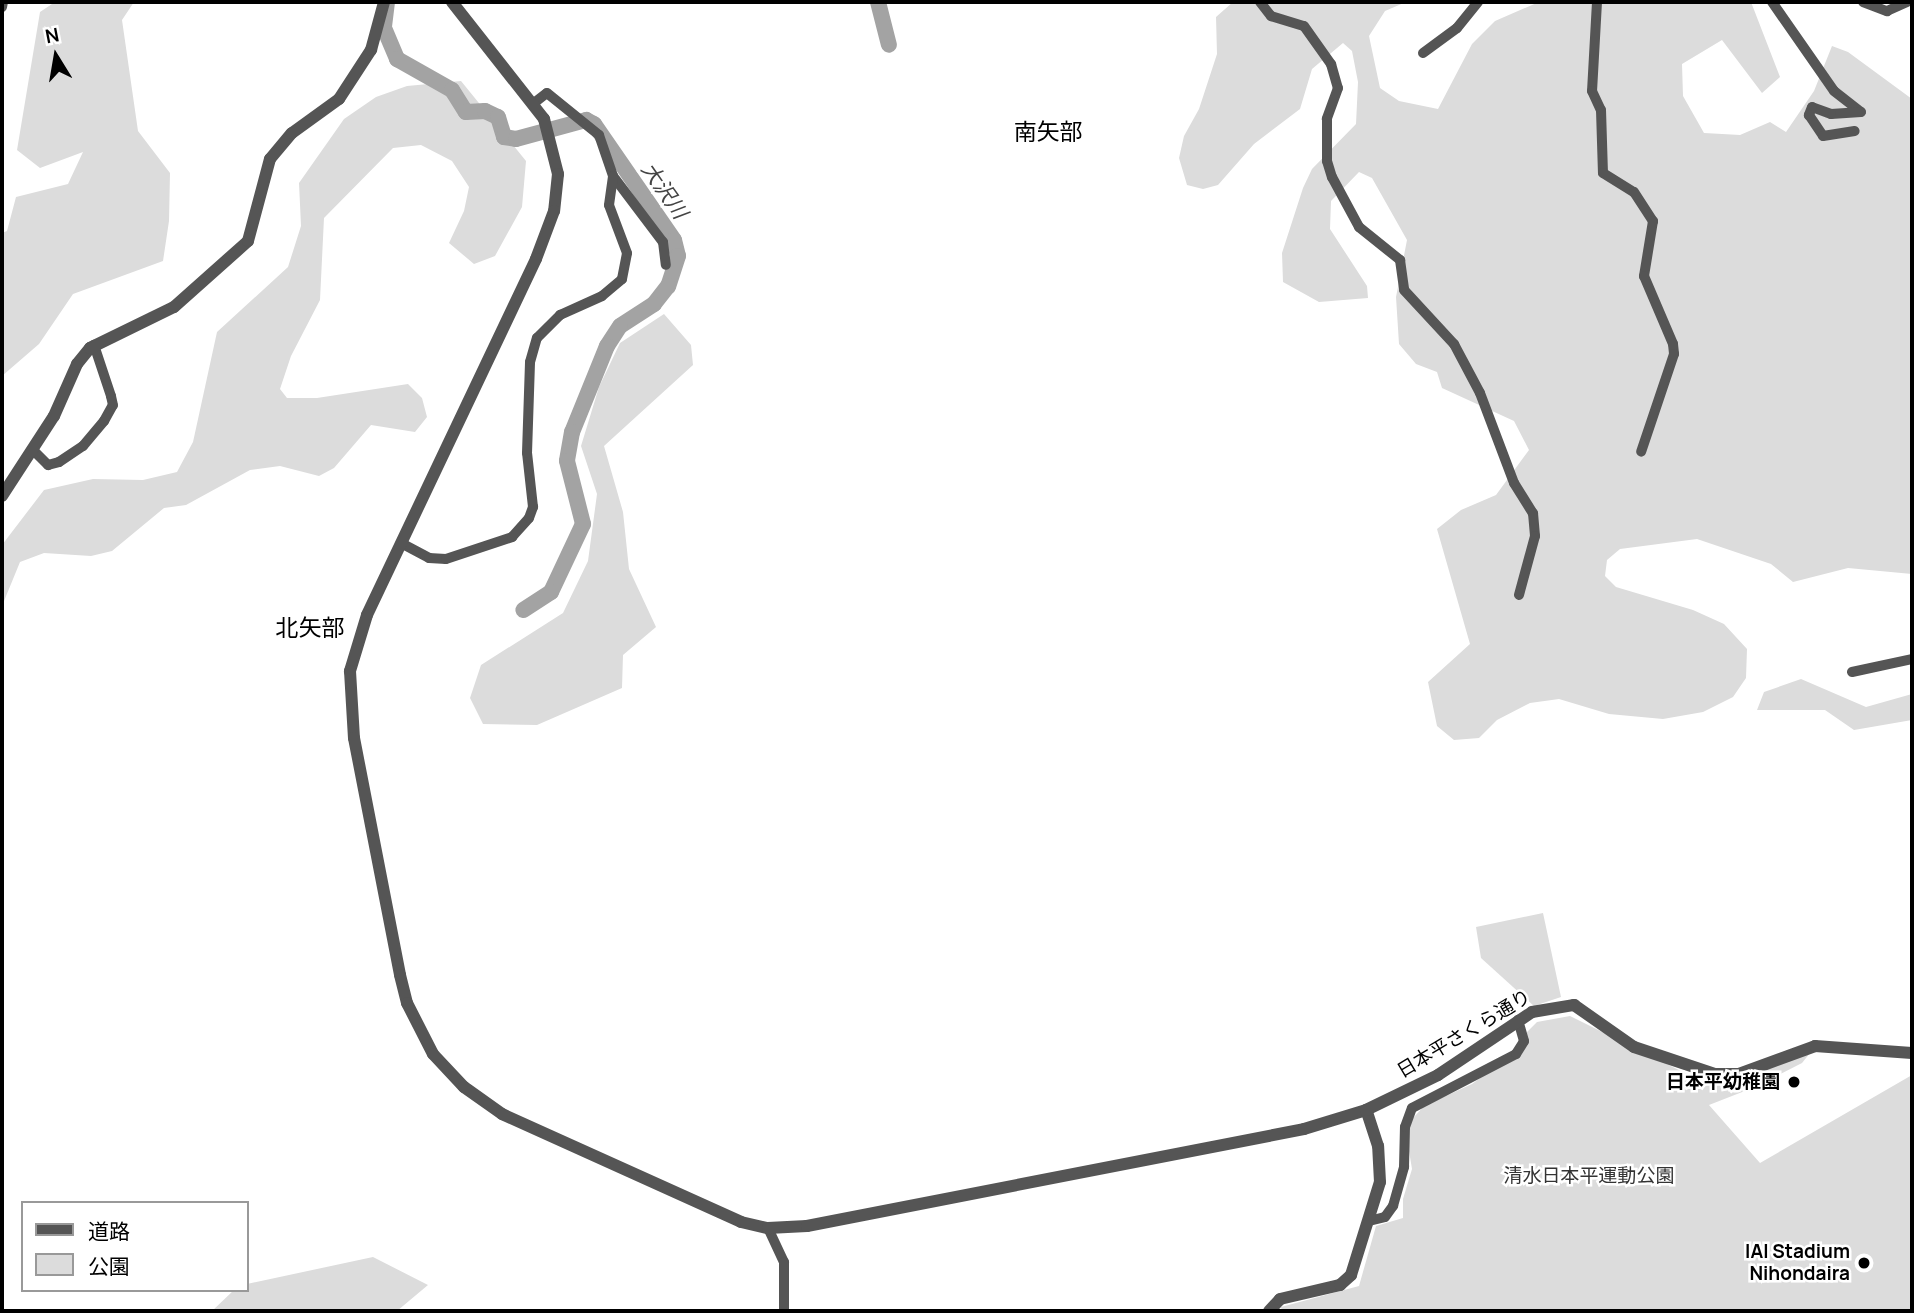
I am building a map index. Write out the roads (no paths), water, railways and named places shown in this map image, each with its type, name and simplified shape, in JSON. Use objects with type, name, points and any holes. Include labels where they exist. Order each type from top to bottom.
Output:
[{"type":"street","points":[[2,496],[64,397],[77,364],[94,345],[174,307],[241,249],[252,233],[270,159],[283,141],[339,99],[371,50],[384,2]]},
{"type":"street","name":"日本平さくら通り","points":[[452,2],[534,103],[556,156],[554,211],[536,259],[401,543],[356,646],[349,700],[400,975],[419,1031],[464,1087],[502,1114],[741,1223],[768,1228],[807,1227],[1292,1132],[1366,1110],[1438,1075],[1518,1020],[1545,1007],[1574,1005],[1634,1047],[1715,1074],[1739,1074],[1815,1046],[1912,1053]]},
{"type":"street","points":[[1260,2],[1271,16],[1304,26],[1331,64],[1338,88],[1327,119],[1327,162],[1332,177],[1359,227],[1400,260],[1404,290],[1454,344],[1480,393],[1514,483],[1533,513],[1535,536],[1519,595]]},
{"type":"street","points":[[1423,53],[1457,28],[1478,2]]},
{"type":"street","points":[[1597,2],[1592,92],[1601,110],[1602,173],[1634,192],[1653,221],[1644,276],[1674,354],[1641,452]]},
{"type":"street","points":[[1772,2],[1834,91],[1861,112],[1831,114],[1812,107],[1809,115],[1823,136],[1855,131]]},
{"type":"street","points":[[1863,2],[1887,11],[1910,3]]},
{"type":"street","points":[[534,103],[547,93],[598,135],[613,176],[663,242],[666,265]]},
{"type":"street","points":[[401,543],[429,558],[446,559],[512,537],[529,518],[533,507],[527,453],[530,362],[537,338],[560,315],[602,296],[622,279],[627,253],[609,205],[613,176]]},
{"type":"street","points":[[33,449],[48,465],[59,462],[83,446],[104,421],[113,405],[94,345]]},
{"type":"street","points":[[1852,672],[1912,659]]},
{"type":"street","points":[[1369,1221],[1385,1217],[1393,1206],[1405,1156],[1405,1127],[1412,1108],[1516,1054],[1524,1041],[1518,1020]]},
{"type":"street","points":[[1269,1311],[1280,1299],[1347,1281],[1369,1221],[1380,1161],[1366,1110]]},
{"type":"street","points":[[768,1228],[785,1262],[785,1311]]},
{"type":"waterway","name":"大沢川","points":[[387,2],[384,28],[397,59],[452,90],[466,112],[485,111],[498,117],[504,137],[516,139],[586,120],[594,124],[674,240],[678,256],[668,286],[654,304],[620,326],[607,346],[572,432],[567,461],[583,524],[551,592],[523,610]]},
{"type":"waterway","points":[[878,2],[889,45]]},
{"type":"place","name":"日本平幼稚園","points":[[1794,1082]]},
{"type":"place","name":"IAI Stadium Nihondaira","points":[[1864,1263]]},
{"type":"district","name":"南矢部","points":[[1048,131]]},
{"type":"district","name":"北矢部","points":[[310,627]]},
{"type":"park label","name":"清水日本平運動公園","points":[[1589,1176]]}]
